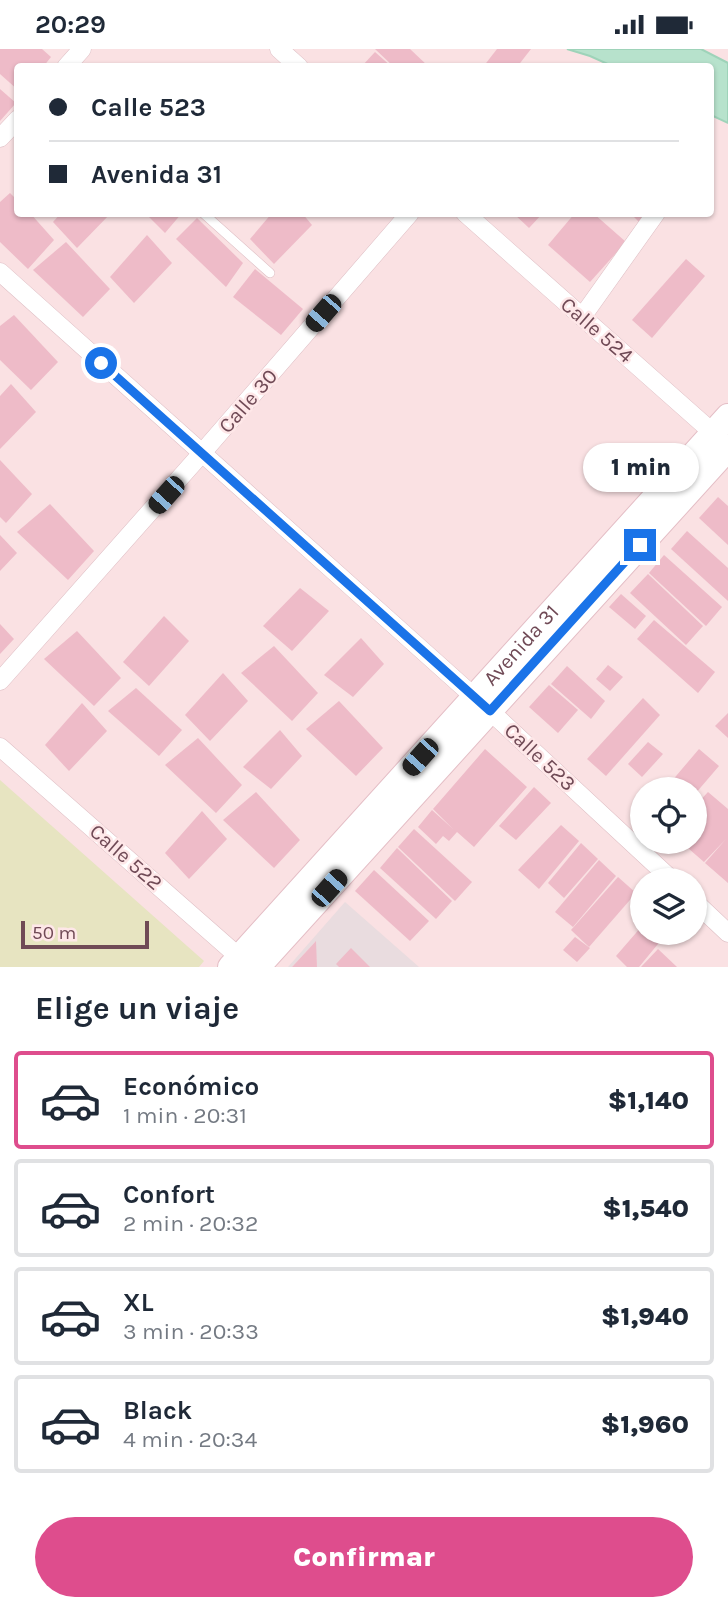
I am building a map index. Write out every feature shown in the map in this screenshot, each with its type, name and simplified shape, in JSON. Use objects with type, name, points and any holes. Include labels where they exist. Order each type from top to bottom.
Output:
[{"type":"main road","name":"Avenida 31","points":[[244,964],[724,436]]},
{"type":"street","points":[[69,63],[82,49]]},
{"type":"street","points":[[279,49],[295,63]]},
{"type":"street","points":[[0,138],[14,123]]},
{"type":"street","name":"Calle 30","points":[[0,681],[407,217]]},
{"type":"street","name":"Calle 524","points":[[470,217],[582,317],[724,436]]},
{"type":"street","points":[[582,317],[653,217]]},
{"type":"street","name":"Calle 523","points":[[0,272],[482,704],[659,868]]},
{"type":"street","name":"Calle 522","points":[[0,747],[244,964]]},
{"type":"street","points":[[707,913],[728,933]]},
{"type":"lane","points":[[207,217],[270,273]]},
{"type":"shaded area","points":[[567,49],[701,49],[728,63],[728,123],[714,116],[714,63],[605,63]]},
{"type":"shaded area","points":[[0,780],[204,961],[199,967],[0,967]]},
{"type":"shaded area","points":[[345,902],[419,967],[317,967],[315,942],[292,967],[288,967]]},
{"type":"building","points":[[0,49],[42,49],[51,57],[46,63],[14,63],[14,86],[0,74]]},
{"type":"building","points":[[375,49],[410,49],[425,63],[390,63]]},
{"type":"building","points":[[497,49],[531,49],[520,63],[486,63]]},
{"type":"building","points":[[375,52],[387,63],[365,63]]},
{"type":"building","points":[[0,89],[14,101],[14,105],[0,121]]},
{"type":"building","points":[[10,193],[14,197],[14,217],[34,217],[54,240],[28,269],[0,242],[0,202]]},
{"type":"building","points":[[57,217],[107,217],[77,248],[53,222]]},
{"type":"building","points":[[149,217],[179,217],[165,233]]},
{"type":"building","points":[[269,217],[305,217],[312,225],[274,264],[250,239]]},
{"type":"building","points":[[517,217],[539,217],[529,228]]},
{"type":"building","points":[[572,217],[598,217],[626,242],[590,282],[548,245]]},
{"type":"building","points":[[197,218],[243,263],[226,287],[176,239]]},
{"type":"building","points":[[147,235],[172,263],[134,303],[110,277]]},
{"type":"building","points":[[66,242],[110,289],[83,317],[33,270]]},
{"type":"building","points":[[686,259],[705,276],[652,338],[632,320]]},
{"type":"building","points":[[255,269],[303,309],[281,335],[233,297]]},
{"type":"building","points":[[14,315],[58,362],[31,390],[0,360],[0,326]]},
{"type":"building","points":[[11,384],[36,412],[0,449],[0,396]]},
{"type":"building","points":[[0,460],[32,494],[6,523],[0,517]]},
{"type":"building","points":[[718,497],[728,506],[728,545],[699,518]]},
{"type":"building","points":[[50,504],[94,551],[68,580],[17,532]]},
{"type":"building","points":[[687,531],[728,568],[728,601],[671,549]]},
{"type":"building","points":[[0,535],[17,553],[0,571]]},
{"type":"building","points":[[664,555],[722,607],[706,626],[649,573]]},
{"type":"building","points":[[648,574],[703,626],[686,645],[630,593]]},
{"type":"building","points":[[300,588],[329,611],[292,651],[263,626]]},
{"type":"building","points":[[621,594],[646,616],[635,629],[609,607]]},
{"type":"building","points":[[164,616],[189,641],[149,686],[123,662]]},
{"type":"building","points":[[654,620],[715,672],[698,693],[637,639]]},
{"type":"building","points":[[0,624],[14,639],[0,654]]},
{"type":"building","points":[[77,631],[121,678],[94,706],[44,659]]},
{"type":"building","points":[[361,638],[384,664],[353,697],[324,675]]},
{"type":"building","points":[[274,646],[318,693],[292,721],[241,673]]},
{"type":"building","points":[[608,665],[623,677],[610,691],[596,679]]},
{"type":"building","points":[[567,666],[605,701],[591,719],[551,684]]},
{"type":"building","points":[[223,673],[248,701],[210,741],[185,715]]},
{"type":"building","points":[[549,685],[578,710],[558,733],[529,707]]},
{"type":"building","points":[[136,688],[182,730],[159,756],[108,711]]},
{"type":"building","points":[[643,698],[660,715],[606,776],[587,759]]},
{"type":"building","points":[[339,701],[383,748],[356,776],[306,729]]},
{"type":"building","points":[[82,703],[107,731],[69,771],[45,745]]},
{"type":"building","points":[[728,713],[728,738],[715,726]]},
{"type":"building","points":[[280,730],[302,756],[271,789],[243,767]]},
{"type":"building","points":[[198,738],[242,785],[216,813],[165,765]]},
{"type":"building","points":[[648,742],[663,754],[642,777],[628,764]]},
{"type":"building","points":[[485,749],[527,787],[474,847],[457,832],[449,841],[443,836],[436,844],[418,827],[432,810],[453,829],[433,809]]},
{"type":"building","points":[[699,749],[719,766],[707,780],[707,777],[675,777]]},
{"type":"building","points":[[534,787],[551,803],[516,840],[499,826]]},
{"type":"building","points":[[256,792],[300,840],[274,868],[223,820]]},
{"type":"building","points":[[707,793],[728,809],[728,883],[705,863],[726,839],[704,862],[695,854],[707,854]]},
{"type":"building","points":[[202,811],[227,839],[189,879],[165,853]]},
{"type":"building","points":[[561,825],[579,841],[539,889],[518,870]]},
{"type":"building","points":[[414,829],[472,882],[455,901],[398,847]]},
{"type":"building","points":[[581,843],[598,859],[564,898],[548,883]]},
{"type":"building","points":[[397,848],[452,901],[436,919],[380,868]]},
{"type":"building","points":[[599,860],[616,876],[573,927],[555,912]]},
{"type":"building","points":[[374,870],[429,921],[410,941],[355,891]]},
{"type":"building","points":[[618,877],[630,888],[630,900],[589,947],[571,930]]},
{"type":"building","points":[[575,937],[590,948],[577,962],[563,950]]},
{"type":"building","points":[[630,940],[630,945],[657,945],[639,967],[627,967],[616,956]]},
{"type":"building","points":[[316,941],[317,967],[292,967]]},
{"type":"building","points":[[351,948],[370,967],[339,967],[336,964]]},
{"type":"building","points":[[658,949],[677,967],[641,967]]},
{"type":"route","points":[[101,363],[490,711],[640,545]]}]
